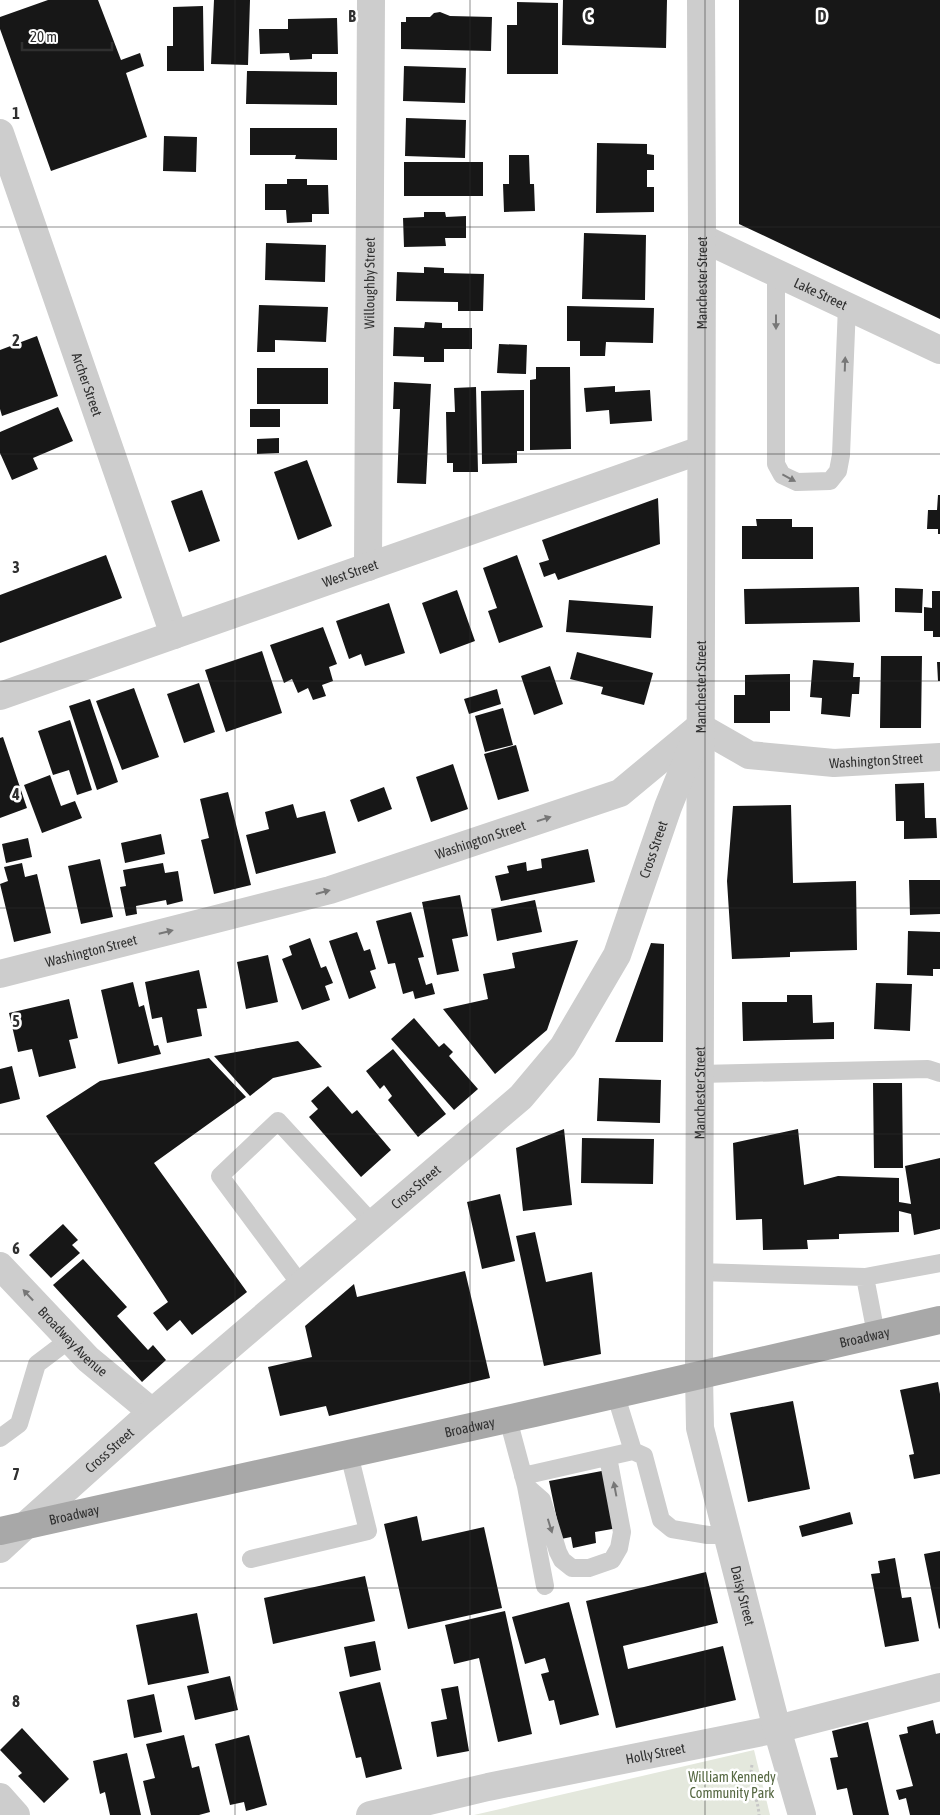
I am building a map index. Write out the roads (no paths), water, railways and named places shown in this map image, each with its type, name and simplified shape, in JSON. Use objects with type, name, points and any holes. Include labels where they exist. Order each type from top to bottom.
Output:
[{"type":"main road","name":"Broadway","points":[[0,1531],[508,1419],[940,1320]]},
{"type":"street","name":"Willoughby Street","points":[[368,567],[371,0]]},
{"type":"street","name":"Manchester Street","points":[[699,1375],[701,0]]},
{"type":"street","name":"Archer Street","points":[[0,133],[174,635]]},
{"type":"street","name":"Lake Street","points":[[702,238],[940,350]]},
{"type":"street","name":"West Street","points":[[0,696],[701,450]]},
{"type":"street","name":"Washington Street","points":[[0,974],[330,890],[620,794],[700,727],[749,755],[834,763],[940,757]]},
{"type":"street","name":"Cross Street","points":[[0,1549],[152,1412],[521,1097],[562,1046],[617,955],[668,807],[700,727]]},
{"type":"street","name":"Broadway Avenue","points":[[0,1266],[88,1359],[152,1412]]},
{"type":"street","name":"Daisy Street","points":[[699,1375],[700,1428],[777,1730],[802,1815]]},
{"type":"street","name":"Holly Street","points":[[370,1815],[488,1787],[777,1730],[940,1687]]},
{"type":"street","points":[[0,1797],[16,1815]]},
{"type":"lane","points":[[776,273],[776,464],[782,475],[797,482],[830,481],[838,471],[842,455],[847,306]]},
{"type":"lane","points":[[699,1074],[928,1069],[940,1073]]},
{"type":"lane","points":[[301,1286],[220,1176],[278,1121],[373,1224]]},
{"type":"lane","points":[[699,1272],[865,1277],[940,1263]]},
{"type":"lane","points":[[865,1277],[876,1334]]},
{"type":"lane","points":[[0,1438],[19,1424],[37,1364],[70,1339]]},
{"type":"lane","points":[[615,1393],[633,1451]]},
{"type":"lane","points":[[508,1419],[525,1481],[545,1586]]},
{"type":"lane","points":[[525,1481],[608,1456],[633,1451],[644,1456],[661,1520],[672,1529],[708,1536],[726,1534]]},
{"type":"lane","points":[[250,1559],[368,1532],[349,1454]]},
{"type":"lane","points":[[525,1481],[542,1500],[562,1560],[572,1568],[589,1568],[612,1560],[619,1548],[622,1532],[608,1456]]},
{"type":"park label","name":"William Kennedy Community Park","points":[[732,1785]]}]
